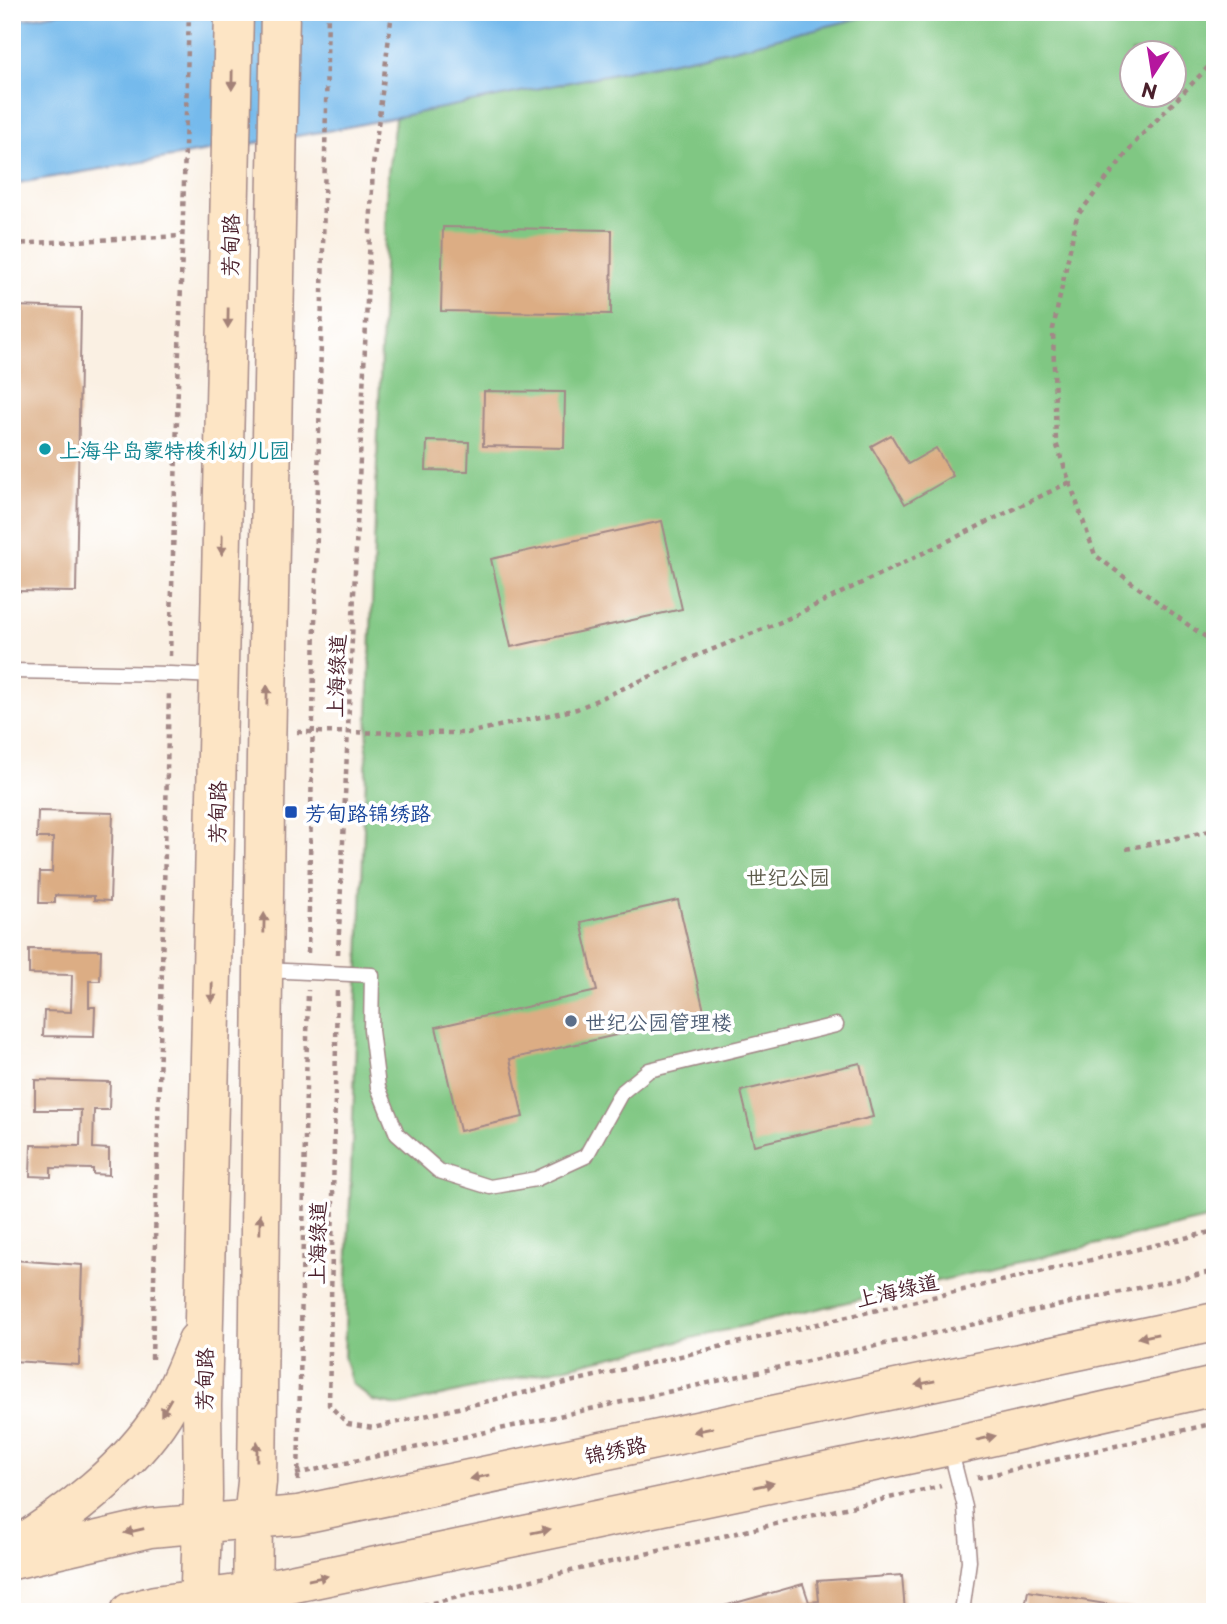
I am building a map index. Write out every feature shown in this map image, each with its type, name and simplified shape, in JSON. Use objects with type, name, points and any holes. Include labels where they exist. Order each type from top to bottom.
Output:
[{"type":"main road","name":"芳甸路","points":[[199,1605],[234,12]]},
{"type":"main road","points":[[252,1602],[280,12]]},
{"type":"main road","name":"锦绣路","points":[[12,1560],[150,1528],[202,1522],[255,1501],[298,1515],[1215,1322]]},
{"type":"main road","points":[[12,1549],[74,1508],[137,1447],[162,1414],[186,1369],[204,1323]]},
{"type":"main road","points":[[130,1612],[155,1605],[252,1602],[955,1464],[1215,1386]]},
{"type":"lane","points":[[12,671],[219,677]]},
{"type":"lane","points":[[263,970],[372,975],[371,1030],[378,1087],[397,1134],[439,1171],[490,1187],[536,1180],[586,1156],[621,1093],[649,1070],[836,1025]]},
{"type":"lane","points":[[955,1464],[965,1507],[969,1561],[962,1612]]},
{"type":"path","points":[[152,1362],[189,12]]},
{"type":"path","points":[[298,1515],[328,12]]},
{"type":"path","name":"上海绿道","points":[[392,12],[373,166],[338,975],[329,1405],[348,1424],[373,1428],[1215,1231]]},
{"type":"path","points":[[1215,60],[1138,139],[1077,216],[1053,329],[1056,443],[1095,555],[1215,643]]},
{"type":"path","points":[[12,244],[181,236]]},
{"type":"path","points":[[267,731],[348,734],[467,733],[577,709],[783,621],[1069,482]]},
{"type":"path","points":[[1126,849],[1215,830]]},
{"type":"path","points":[[255,1501],[299,1474],[1215,1271]]},
{"type":"path","points":[[393,1612],[955,1464],[1215,1423]]},
{"type":"green space","name":"世纪公园","points":[[409,12],[1215,12],[1215,1217],[398,1406],[373,1401],[352,1384],[344,1357],[364,828],[358,802],[365,800],[387,181]]},
{"type":"water","points":[[63,12],[885,12],[734,49],[338,129],[12,184],[12,21]]},
{"type":"building","points":[[443,227],[612,230],[611,314],[441,311]]},
{"type":"building","name":"上海半岛蒙特梭利幼儿园","points":[[12,306],[81,308],[76,592],[15,591],[15,603],[12,603]]},
{"type":"building","points":[[484,391],[565,392],[564,448],[483,446]]},
{"type":"building","points":[[891,435],[908,464],[936,448],[953,476],[905,504],[871,446]]},
{"type":"building","points":[[427,441],[469,442],[468,471],[426,470]]},
{"type":"building","points":[[662,521],[682,609],[511,647],[491,559]]},
{"type":"building","points":[[38,811],[113,813],[110,901],[94,900],[94,896],[55,895],[55,903],[39,903],[40,872],[52,872],[53,838],[37,838]]},
{"type":"building","name":"世纪公园管理楼","points":[[678,900],[705,1015],[510,1059],[523,1117],[460,1131],[436,1027],[597,991],[581,922]]},
{"type":"building","points":[[29,949],[101,950],[100,981],[89,981],[89,1007],[95,1007],[94,1037],[43,1036],[44,1011],[71,1012],[72,975],[29,974]]},
{"type":"building","points":[[860,1063],[873,1117],[754,1145],[741,1091]]},
{"type":"building","points":[[35,1080],[110,1082],[109,1110],[94,1110],[93,1148],[109,1149],[109,1175],[93,1174],[93,1169],[51,1168],[51,1177],[30,1176],[31,1145],[80,1146],[81,1110],[35,1110]]},
{"type":"building","points":[[12,1260],[82,1265],[79,1365],[12,1361]]},
{"type":"building","points":[[902,1575],[905,1612],[723,1612],[721,1607],[803,1584],[809,1602],[819,1601],[817,1581]]},
{"type":"building","points":[[1028,1591],[1141,1610],[1024,1612]]},
{"type":"place","name":"上海半岛蒙特梭利幼儿园","points":[[45,449]]},
{"type":"place","name":"芳甸路锦绣路","points":[[291,812]]},
{"type":"place","name":"世纪公园管理楼","points":[[571,1021]]}]
